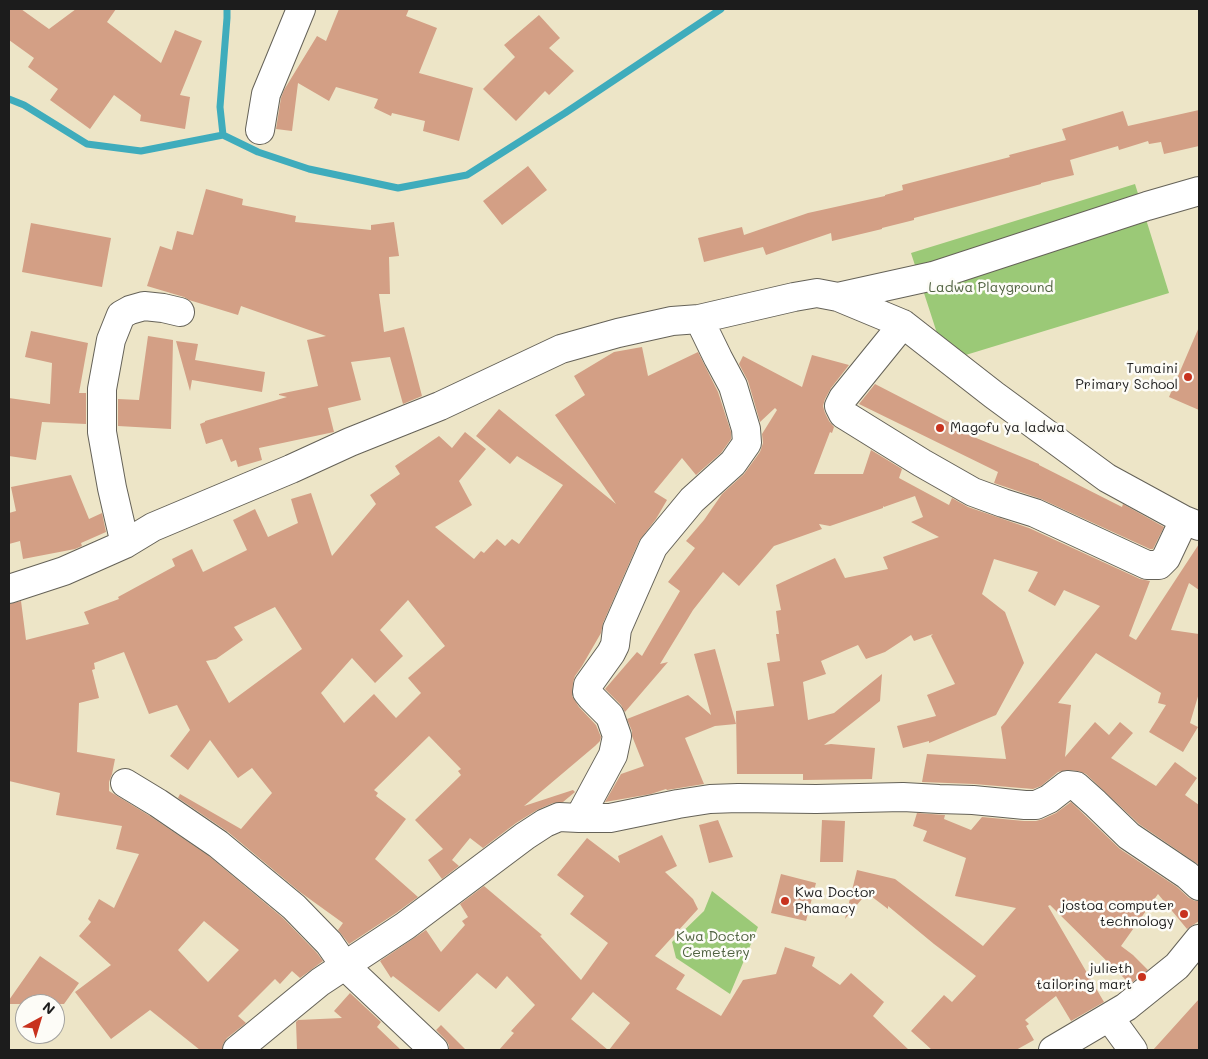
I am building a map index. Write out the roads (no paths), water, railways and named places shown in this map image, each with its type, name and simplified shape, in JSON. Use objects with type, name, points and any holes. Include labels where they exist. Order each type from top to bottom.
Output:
[{"type":"street","points":[[260,130],[266,94],[301,9]]},
{"type":"street","points":[[838,297],[933,276],[1147,206],[1199,191]]},
{"type":"street","points":[[9,589],[64,571],[125,544],[153,526],[291,469],[350,442],[440,406],[561,349],[618,333],[672,322],[700,319],[817,293],[838,297],[903,324],[994,395],[1107,478],[1192,523],[1166,558],[1159,565],[1147,565],[1035,513],[973,492],[843,414],[839,406],[843,398],[903,324]]},
{"type":"street","points":[[125,544],[102,432],[102,388],[111,340],[121,315],[130,310],[144,306],[180,312]]},
{"type":"street","points":[[578,818],[613,755],[617,736],[610,716],[587,692],[588,684],[615,645],[616,629],[653,547],[692,500],[733,462],[747,443],[746,429],[733,386],[700,319]]},
{"type":"street","points":[[125,783],[218,844],[294,907],[329,943],[345,966],[434,1050]]},
{"type":"street","points":[[237,1050],[320,982],[405,926],[525,836],[545,823],[560,817],[610,818],[710,799],[738,798],[904,797],[1036,805],[1049,799],[1067,785],[1076,786],[1128,836],[1187,875],[1199,886]]},
{"type":"street","points":[[1053,1050],[1126,1008],[1176,966],[1199,940]]},
{"type":"street","points":[[1109,1017],[1133,1050]]},
{"type":"waterway","points":[[227,9],[220,107],[223,135],[258,152],[309,169],[398,188],[467,175],[565,113],[721,9]]},
{"type":"waterway","points":[[9,99],[24,105],[87,144],[141,151],[223,135]]},
{"type":"place","name":"Tumaini Primary School","points":[[1188,377]]},
{"type":"place","name":"Magofu ya ladwa","points":[[940,428]]},
{"type":"place","name":"Kwa Doctor Phamacy","points":[[785,901]]},
{"type":"place","name":"jostoa computer technology","points":[[1184,914]]},
{"type":"place","name":"julieth tailoring mart","points":[[1142,977]]},
{"type":"park label","name":"Ladwa Playground","points":[[991,288]]},
{"type":"park label","name":"Kwa Doctor Cemetery","points":[[716,946]]}]
